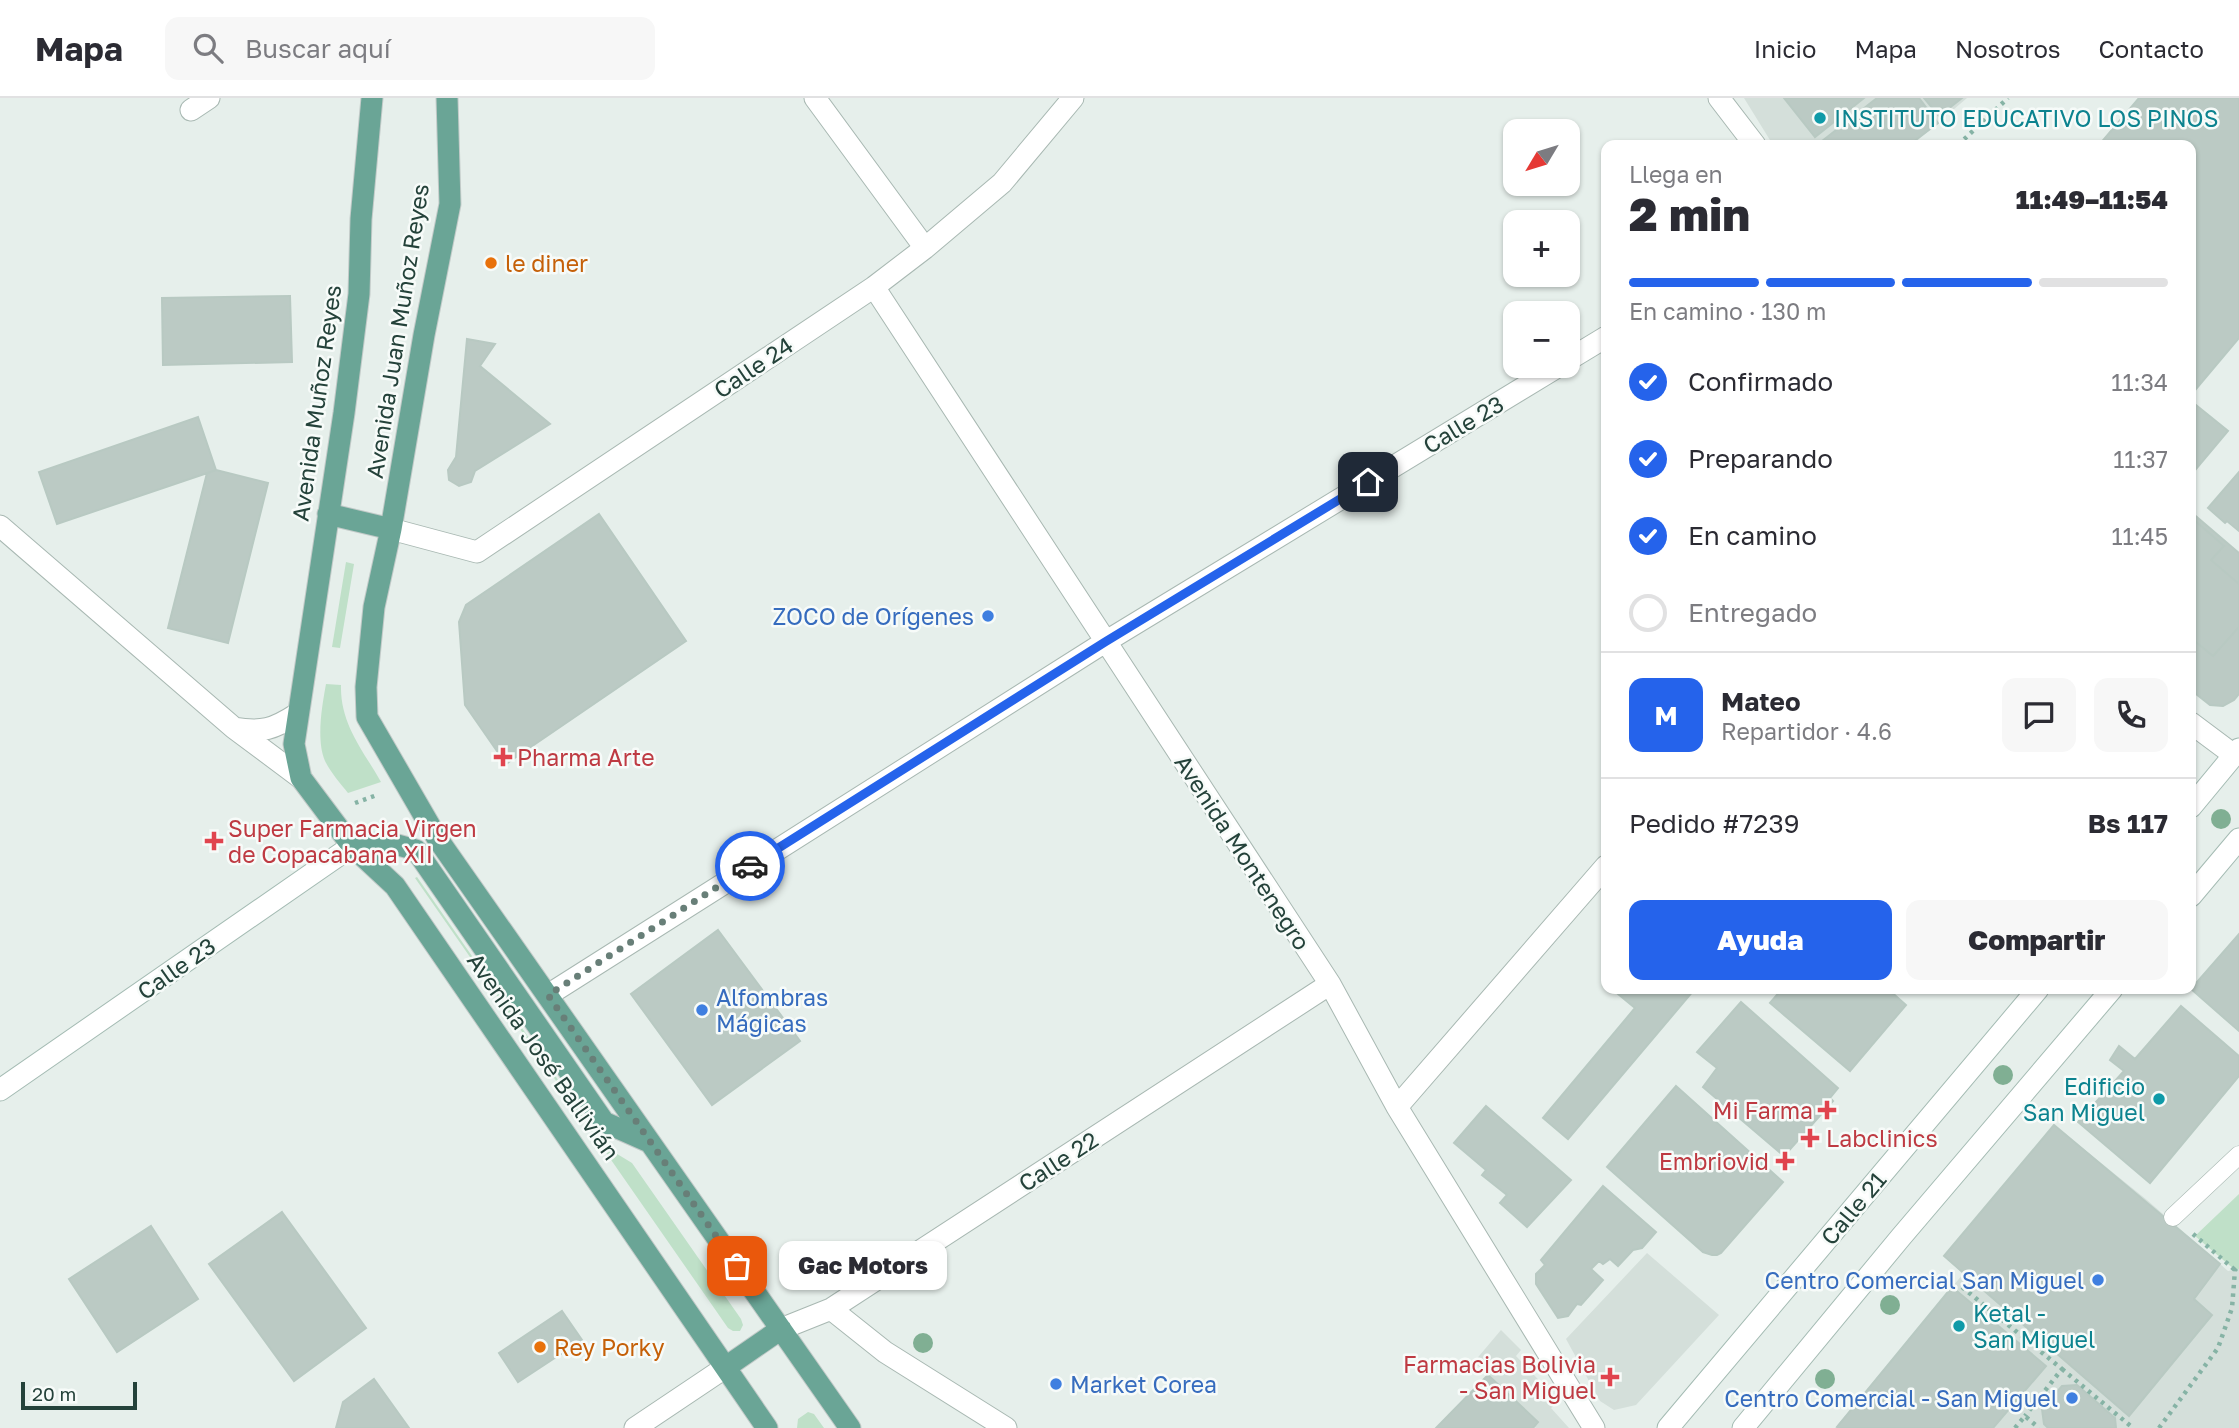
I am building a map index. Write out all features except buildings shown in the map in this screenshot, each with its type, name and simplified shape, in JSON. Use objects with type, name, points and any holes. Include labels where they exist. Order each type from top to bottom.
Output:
[{"type":"main road","name":"Avenida Muñoz Reyes","points":[[298,713],[359,294],[361,219],[372,98]]},
{"type":"main road","name":"Avenida Juan Muñoz Reyes","points":[[391,529],[424,335],[450,204],[447,98]]},
{"type":"main road","points":[[328,514],[391,529]]},
{"type":"main road","name":"Avenida José Ballivián","points":[[391,529],[374,607],[366,687],[368,717],[437,838],[850,1428]]},
{"type":"main road","name":"Avenida José Ballivián","points":[[298,713],[294,744],[301,778],[352,846],[395,886],[767,1428]]},
{"type":"main road","points":[[352,846],[387,842],[416,850],[604,1122],[649,1142]]},
{"type":"main road","points":[[726,1367],[781,1329]]},
{"type":"street","points":[[191,110],[209,98]]},
{"type":"street","points":[[816,98],[925,248]]},
{"type":"street","name":"Calle 24","points":[[391,529],[477,552],[874,286],[925,248],[1002,183],[1073,98]]},
{"type":"street","points":[[1719,98],[1751,140]]},
{"type":"street","name":"Avenida Montenegro","points":[[874,286],[1330,984],[1397,1107],[1594,1428]]},
{"type":"street","points":[[1580,353],[1601,340]]},
{"type":"street","name":"Calle 23","points":[[548,995],[1105,642],[1539,378]]},
{"type":"street","points":[[0,526],[234,728],[301,778]]},
{"type":"street","points":[[234,728],[253,732],[268,730],[298,713]]},
{"type":"street","points":[[2196,726],[2237,755],[2196,801]]},
{"type":"street","points":[[2196,890],[2239,839]]},
{"type":"street","name":"Calle 23","points":[[0,1090],[352,846]]},
{"type":"street","points":[[1397,1107],[1601,872]]},
{"type":"street","name":"Calle 22","points":[[781,1329],[831,1309],[1330,984]]},
{"type":"street","name":"Calle 21","points":[[1668,1428],[2034,994]]},
{"type":"street","points":[[1743,1428],[2108,994]]},
{"type":"street","points":[[831,1309],[885,1352],[1006,1428]]},
{"type":"street","points":[[635,1428],[726,1367]]},
{"type":"lane","points":[[2173,1217],[2239,1155]]},
{"type":"path","points":[[1963,140],[2008,98]]},
{"type":"path","points":[[355,803],[387,790]]},
{"type":"path","points":[[2158,1428],[2218,1348],[2232,1308],[2238,1268],[2173,1217]]},
{"type":"path","points":[[1962,1287],[2133,1428]]},
{"type":"path","points":[[2015,1428],[2062,1369]]},
{"type":"path","points":[[2025,1416],[2039,1428]]},
{"type":"shaded area","points":[[1744,98],[1967,98],[1918,140],[1770,140]]},
{"type":"shaded area","name":"Centro Comercial San Miguel","points":[[2054,1125],[2147,1200],[2228,1271],[2239,1269],[2239,1428],[1835,1428],[1963,1274],[1944,1256]]},
{"type":"shaded area","points":[[1647,1253],[1719,1315],[1636,1405],[1614,1410],[1600,1401],[1566,1339]]},
{"type":"shaded area","points":[[1501,1330],[1521,1350],[1516,1356],[1553,1395],[1556,1404],[1551,1408],[1569,1428],[1534,1427],[1537,1422],[1474,1362]]},
{"type":"green space","points":[[346,562],[354,564],[340,648],[332,647]]},
{"type":"green space","points":[[326,684],[341,685],[348,724],[381,782],[348,793],[327,765],[322,753],[320,733]]},
{"type":"green space","points":[[417,877],[604,1146],[632,1163],[741,1319],[743,1325],[740,1331],[728,1328],[415,878]]},
{"type":"green space","points":[[2239,1194],[2239,1269],[2235,1270],[2195,1236]]},
{"type":"green space","points":[[808,1412],[814,1414],[824,1428],[797,1428],[798,1419]]},
{"type":"way so far","points":[[737,1266],[548,995],[750,866]]},
{"type":"place","name":"INSTITUTO EDUCATIVO LOS PINOS","points":[[1820,118]]},
{"type":"place","name":"le diner","points":[[491,263]]},
{"type":"place","name":"ZOCO de Orígenes","points":[[988,616]]},
{"type":"place","name":"Pharma Arte","points":[[503,757]]},
{"type":"place","name":"Super Farmacia Virgen de Copacabana XII","points":[[214,841]]},
{"type":"place","name":"Alfombras Mágicas","points":[[702,1010]]},
{"type":"place","name":"Edificio San Miguel","points":[[2159,1099]]},
{"type":"place","name":"Mi Farma","points":[[1827,1110]]},
{"type":"place","name":"Labclinics","points":[[1810,1138]]},
{"type":"place","name":"Embriovid","points":[[1785,1161]]},
{"type":"place","name":"Gac Motors","points":[[737,1266]]},
{"type":"place","name":"Centro Comercial San Miguel","points":[[2098,1280]]},
{"type":"place","name":"Ketal - San Miguel","points":[[1959,1326]]},
{"type":"place","name":"Rey Porky","points":[[540,1347]]},
{"type":"place","name":"Farmacias Bolivia - San Miguel","points":[[1610,1377]]},
{"type":"place","name":"Market Corea","points":[[1056,1384]]},
{"type":"place","name":"Centro Comercial - San Miguel","points":[[2072,1398]]},
{"type":"route","points":[[750,866],[1105,642],[1368,482]]}]
